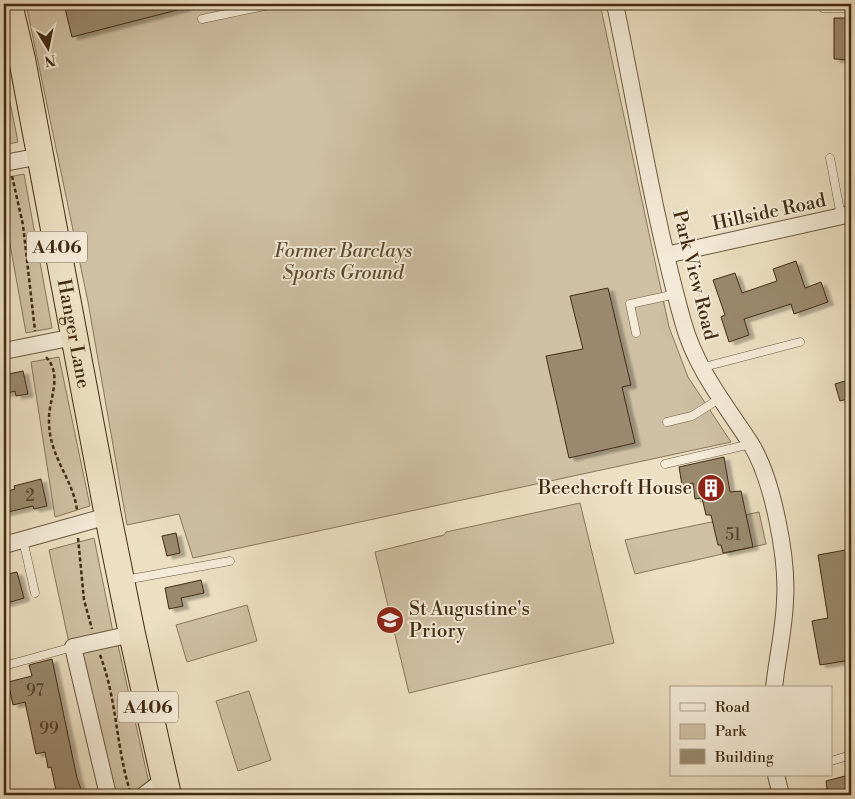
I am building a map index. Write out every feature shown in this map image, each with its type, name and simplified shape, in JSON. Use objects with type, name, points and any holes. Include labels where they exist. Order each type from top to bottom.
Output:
[{"type":"highway","name":"Hanger Lane","points":[[9,4],[41,156],[121,581],[166,787]]},
{"type":"street","name":"Park View Road","points":[[615,4],[666,255],[683,323],[700,368],[751,444],[762,467],[772,498],[785,581],[786,601],[774,686]]},
{"type":"street","points":[[6,163],[41,156]]},
{"type":"street","name":"Hillside Road","points":[[666,255],[846,215]]},
{"type":"street","points":[[4,351],[74,337]]},
{"type":"street","points":[[4,545],[108,516]]},
{"type":"street","points":[[108,795],[73,647],[132,634]]},
{"type":"street","points":[[780,776],[781,795]]},
{"type":"street","points":[[144,795],[166,787]]},
{"type":"lane","points":[[202,19],[274,4]]},
{"type":"lane","points":[[823,8],[851,8]]},
{"type":"lane","points":[[830,158],[846,215]]},
{"type":"lane","points":[[636,333],[630,304],[676,294]]},
{"type":"lane","points":[[700,368],[800,342]]},
{"type":"lane","points":[[667,422],[692,416],[719,399]]},
{"type":"lane","points":[[665,464],[751,444]]},
{"type":"lane","points":[[23,540],[35,593]]},
{"type":"lane","points":[[121,581],[230,561]]},
{"type":"lane","points":[[4,666],[73,647]]},
{"type":"lane","points":[[832,761],[851,755]]},
{"type":"path","points":[[6,163],[23,225],[36,322],[34,344],[49,360],[54,374],[54,392],[48,418],[50,440],[76,505],[84,600],[113,703],[117,741],[132,795]]},
{"type":"green space","name":"Former Barclays Sports Ground","points":[[26,4],[600,4],[669,327],[688,377],[731,442],[193,558],[179,514],[127,525],[88,302]]},
{"type":"green space","points":[[4,72],[18,142],[4,145]]},
{"type":"green space","points":[[24,174],[52,328],[26,333],[4,211],[4,178]]},
{"type":"green space","points":[[59,357],[90,506],[55,517],[31,362]]},
{"type":"green space","points":[[580,503],[614,643],[409,693],[375,552],[444,535],[446,532]]},
{"type":"green space","points":[[759,512],[766,544],[635,574],[625,540]]},
{"type":"green space","points":[[94,538],[113,632],[69,643],[49,550]]},
{"type":"green space","points":[[247,605],[257,641],[187,662],[176,625]]},
{"type":"green space","points":[[118,645],[149,783],[134,795],[112,795],[79,654]]},
{"type":"green space","points":[[249,691],[271,760],[238,771],[216,701]]},
{"type":"building","points":[[64,4],[185,4],[185,8],[72,37]]},
{"type":"building","points":[[834,18],[851,18],[851,60],[834,59]]},
{"type":"building","points":[[796,261],[805,288],[821,282],[828,302],[794,314],[791,304],[744,319],[749,335],[729,342],[721,317],[725,315],[713,280],[735,273],[742,293],[777,281],[773,269]]},
{"type":"building","points":[[608,288],[631,385],[622,387],[635,443],[569,458],[546,356],[583,349],[570,296]]},
{"type":"building","points":[[23,371],[28,394],[16,396],[15,391],[4,394],[4,375]]},
{"type":"building","points":[[851,379],[851,398],[840,401],[835,384]]},
{"type":"building","name":"Beechcroft House","points":[[724,457],[730,492],[741,491],[753,547],[723,553],[721,545],[718,545],[711,515],[706,515],[702,498],[695,499],[693,483],[682,485],[679,467]]},
{"type":"building","points":[[41,479],[47,506],[34,509],[33,506],[4,513],[4,492],[15,489],[14,486]]},
{"type":"building","points":[[176,533],[180,553],[167,556],[162,536]]},
{"type":"building","points":[[851,549],[851,660],[820,665],[812,621],[828,618],[818,555]]},
{"type":"building","points":[[17,572],[24,598],[4,604],[4,575]]},
{"type":"building","points":[[201,580],[204,593],[181,598],[183,606],[169,609],[165,588]]},
{"type":"building","points":[[52,659],[77,778],[83,795],[57,795],[51,767],[48,768],[45,752],[36,754],[25,702],[13,705],[8,682],[32,676],[29,665]]},
{"type":"building","points":[[845,776],[846,784],[851,783],[851,795],[819,795],[818,791],[827,789],[826,781]]},
{"type":"place","name":"Beechcroft House","points":[[711,488]]},
{"type":"place","name":"St Augustine's Priory","points":[[390,620]]}]
